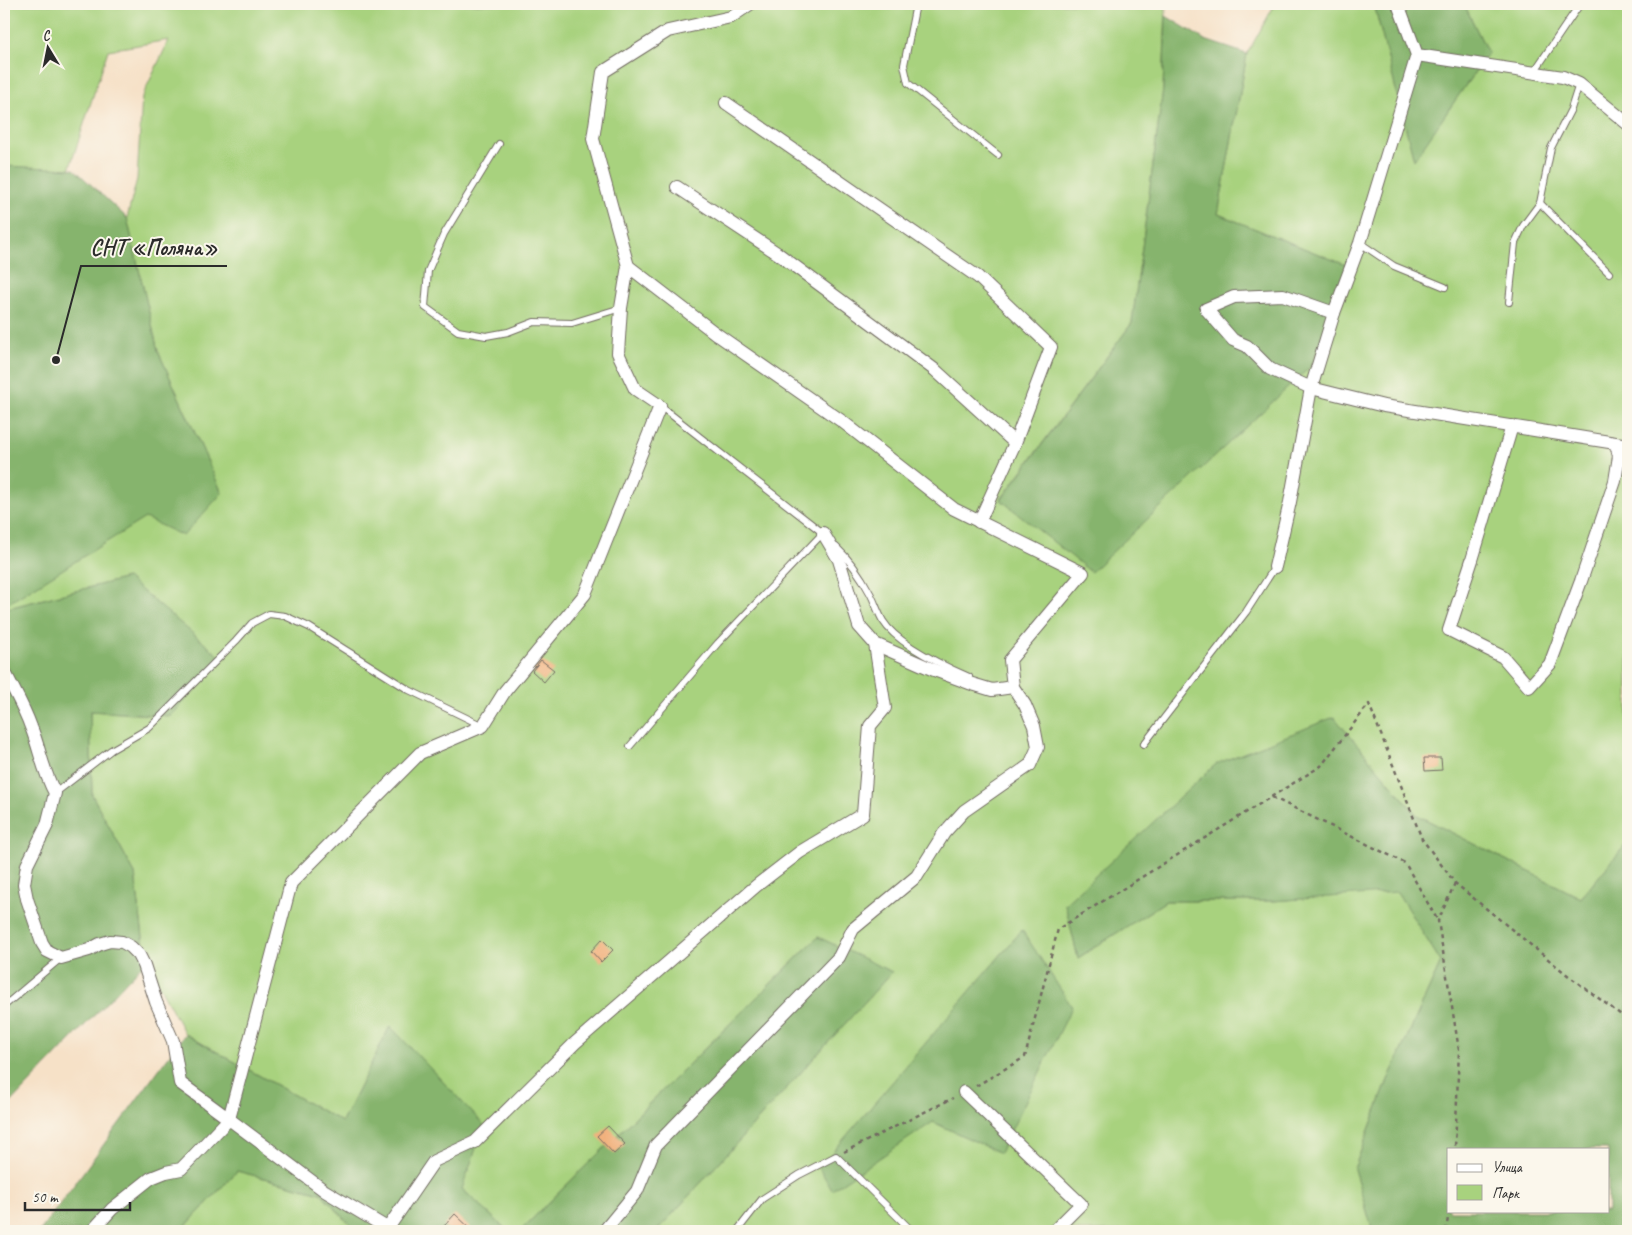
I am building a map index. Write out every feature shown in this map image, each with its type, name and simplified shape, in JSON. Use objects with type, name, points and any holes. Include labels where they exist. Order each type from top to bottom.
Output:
[{"type":"street","points":[[92,1231],[112,1209],[151,1178],[181,1168],[229,1119],[291,883],[420,753],[483,726],[505,691],[584,594],[660,406],[635,388],[618,353],[621,308],[628,266],[592,139],[603,72],[668,31],[731,18],[750,4]]},
{"type":"street","points":[[1275,567],[1290,502],[1311,388],[1334,313],[1360,242],[1417,55],[1398,4]]},
{"type":"street","points":[[1417,55],[1563,77],[1580,84],[1628,124]]},
{"type":"street","points":[[726,103],[978,277],[1051,346],[1015,443],[979,522]]},
{"type":"street","points":[[677,187],[777,253],[935,370],[1015,443]]},
{"type":"street","points":[[604,1231],[637,1191],[656,1145],[839,957],[853,929],[916,876],[944,833],[964,811],[1030,766],[1038,747],[1034,726],[1025,705],[1013,687],[1010,660],[1083,573],[954,509],[842,422],[715,333],[628,266]]},
{"type":"street","points":[[1334,313],[1283,295],[1234,296],[1206,309],[1233,340],[1247,346],[1270,369],[1311,388],[1384,406],[1512,426],[1622,445],[1615,481],[1550,664],[1528,688],[1503,657],[1448,630],[1472,560],[1512,426]]},
{"type":"street","points":[[823,533],[839,560],[859,626],[875,644],[969,683],[992,690],[1013,687]]},
{"type":"street","points":[[4,670],[21,701],[42,757],[47,779],[55,793],[47,824],[27,865],[24,884],[27,899],[42,943],[47,951],[61,958],[89,950],[110,941],[122,942],[131,947],[139,955],[144,965],[156,1002],[173,1041],[180,1083],[325,1191],[390,1230],[434,1161],[475,1142],[575,1043],[756,886],[800,852],[863,814],[870,726],[885,708],[875,644]]},
{"type":"street","points":[[964,1092],[1081,1204],[1054,1231]]},
{"type":"lane","points":[[916,4],[904,65],[908,83],[998,155]]},
{"type":"lane","points":[[1533,73],[1580,4]]},
{"type":"lane","points":[[1509,302],[1515,244],[1522,226],[1540,202],[1551,148],[1564,124],[1580,84]]},
{"type":"lane","points":[[499,144],[444,234],[428,271],[425,308],[458,332],[486,336],[508,332],[534,322],[572,323],[621,308]]},
{"type":"lane","points":[[1540,202],[1609,273]]},
{"type":"lane","points":[[1360,242],[1394,266],[1446,287]]},
{"type":"lane","points":[[660,406],[823,533],[846,557],[859,575],[883,621],[896,638],[914,649],[990,686],[1013,687]]},
{"type":"lane","points":[[630,746],[718,644],[823,533]]},
{"type":"lane","points":[[1144,744],[1246,612],[1275,567]]},
{"type":"lane","points":[[55,793],[111,750],[149,728],[252,623],[269,614],[285,616],[309,628],[409,690],[483,726]]},
{"type":"lane","points":[[4,1006],[61,958]]},
{"type":"lane","points":[[737,1231],[762,1198],[798,1175],[836,1156],[912,1231]]},
{"type":"path","points":[[836,1156],[964,1092],[1025,1057],[1058,929],[1321,766],[1369,704],[1422,839],[1454,883],[1628,1020]]},
{"type":"path","points":[[1272,797],[1405,862],[1438,921],[1460,1050],[1455,1148]]},
{"type":"path","points":[[1438,921],[1454,883]]},
{"type":"path","points":[[1446,1231],[1449,1212]]},
{"type":"green space","points":[[4,4],[1166,4],[1163,89],[1132,323],[1001,499],[1351,267],[1218,214],[1247,54],[1275,4],[1374,4],[1414,159],[1488,53],[1464,4],[1628,4],[1628,842],[1581,898],[1417,815],[1334,718],[1065,904],[1078,958],[1166,901],[1273,901],[1397,891],[1441,962],[1388,1080],[1354,1169],[1373,1231],[657,1231],[891,973],[818,937],[520,1231],[508,1231],[462,1189],[390,1027],[342,1122],[185,1034],[146,961],[135,874],[92,795],[90,711],[171,716],[127,578],[4,609]],"holes":[[[169,40],[142,97],[137,179],[127,218],[158,351],[222,493],[55,213],[108,50]],[[1022,930],[1000,1152],[933,1122],[943,1024]]]},
{"type":"green space","points":[[1374,4],[1464,4],[1488,53],[1414,160]]},
{"type":"green space","points":[[1166,16],[1205,40],[1247,54],[1218,214],[1351,267],[1311,366],[1091,572],[1001,500],[1132,323],[1163,89]]},
{"type":"green space","points":[[4,166],[74,169],[127,218],[158,351],[222,493],[183,536],[145,518],[4,606]]},
{"type":"green space","points":[[127,578],[223,659],[171,716],[90,711],[92,795],[135,874],[146,961],[4,1110],[4,609]]},
{"type":"green space","points":[[1334,717],[1417,815],[1581,898],[1628,842],[1628,1231],[1373,1231],[1354,1169],[1388,1080],[1441,962],[1397,892],[1273,901],[1166,901],[1078,958],[1065,904],[1216,764]]},
{"type":"green space","points":[[1022,930],[1072,1007],[1000,1153],[933,1122],[832,1190],[819,1168]]},
{"type":"green space","points":[[818,937],[892,972],[657,1231],[520,1231]]},
{"type":"green space","points":[[390,1026],[484,1125],[462,1189],[508,1231],[356,1231],[321,1193],[237,1171],[181,1231],[40,1231],[185,1034],[342,1122]]},
{"type":"green space","points":[[237,1171],[321,1193],[356,1231],[181,1231]]},
{"type":"building","points":[[541,660],[554,670],[544,682],[532,671]]},
{"type":"building","points":[[1424,758],[1441,758],[1442,770],[1425,771]]},
{"type":"building","points":[[602,939],[613,950],[601,962],[591,951]]},
{"type":"building","points":[[608,1126],[625,1144],[614,1154],[597,1136]]},
{"type":"building","points":[[455,1214],[473,1231],[450,1231],[444,1226]]},
{"type":"place","name":"СНТ «Поляна»","points":[[56,360]]}]
